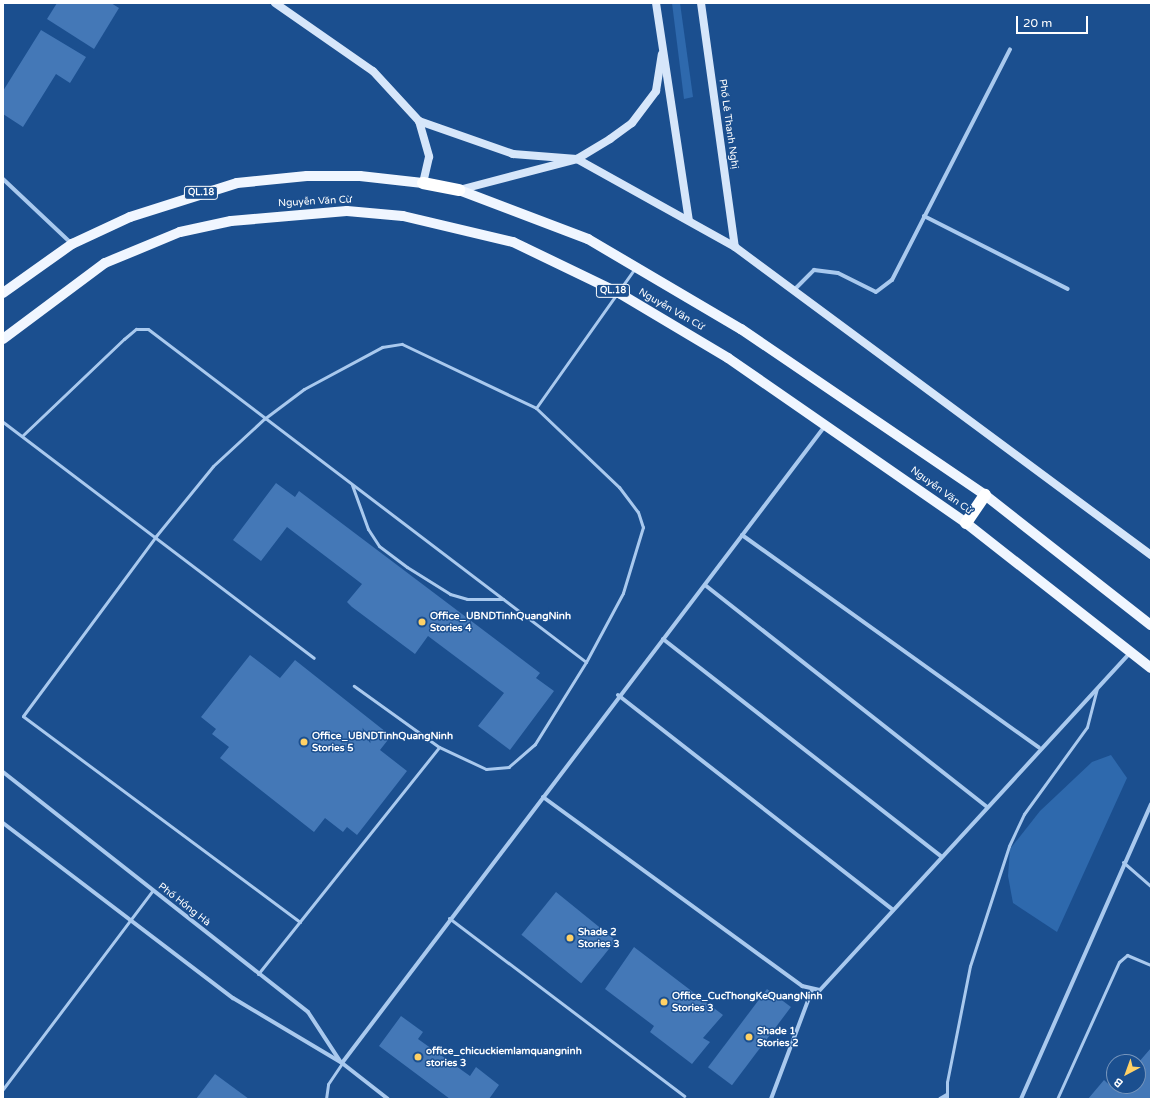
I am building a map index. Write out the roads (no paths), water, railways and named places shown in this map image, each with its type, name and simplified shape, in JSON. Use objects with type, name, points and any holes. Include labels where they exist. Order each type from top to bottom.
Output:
[{"type":"highway","name":"Nguyễn Văn Cừ","points":[[423,183],[459,190]]},
{"type":"highway","points":[[966,523],[985,495]]},
{"type":"main road","name":"Nguyễn Văn Cừ","points":[[3,293],[72,244],[130,218],[237,183],[307,176],[360,176],[423,183]]},
{"type":"main road","name":"Nguyễn Văn Cừ","points":[[459,190],[588,239],[637,265],[741,329],[985,495],[1151,625]]},
{"type":"main road","name":"Nguyễn Văn Cừ","points":[[3,339],[105,263],[180,232],[267,216],[347,211],[403,216],[456,227],[513,242],[619,293],[728,358],[826,424],[966,523],[1151,668]]},
{"type":"street","points":[[275,3],[373,71],[419,121],[429,157],[423,183]]},
{"type":"street","points":[[656,3],[662,54],[689,220]]},
{"type":"street","name":"Phố Lê Thanh Nghị","points":[[701,3],[735,247]]},
{"type":"street","points":[[795,289],[814,270],[838,273],[867,289],[883,289],[892,280],[1010,48]]},
{"type":"street","points":[[459,190],[577,159],[632,123],[656,91],[662,54]]},
{"type":"street","points":[[419,121],[513,154],[577,159],[689,220],[735,247],[795,289],[1044,479],[1151,556]]},
{"type":"street","points":[[3,179],[72,244]]},
{"type":"street","points":[[924,216],[1068,289]]},
{"type":"street","points":[[342,1063],[449,918],[543,798],[618,695],[664,639],[826,424]]},
{"type":"street","points":[[742,535],[1039,748]]},
{"type":"street","points":[[704,585],[987,807]]},
{"type":"street","points":[[664,639],[941,856]]},
{"type":"street","points":[[771,1099],[812,990],[829,984],[941,856],[1039,748],[1131,652]]},
{"type":"street","points":[[618,695],[893,910]]},
{"type":"street","name":"Phố Hồng Hà","points":[[3,772],[308,1012],[342,1063]]},
{"type":"street","points":[[543,798],[812,990]]},
{"type":"street","points":[[1021,1099],[1123,862],[1151,804]]},
{"type":"street","name":"Phố Hồng Hà","points":[[3,823],[233,998],[342,1063],[388,1099]]},
{"type":"street","points":[[940,1099],[947,1097]]},
{"type":"lane","points":[[536,408],[619,293],[637,265]]},
{"type":"lane","points":[[22,436],[136,329],[148,329],[586,662]]},
{"type":"lane","points":[[300,922],[23,716],[156,536],[213,466],[264,418],[348,363],[382,347],[402,344],[536,408],[619,487],[638,512],[644,527],[623,593],[586,662],[535,744],[509,767],[486,768],[439,747],[354,686]]},
{"type":"lane","points":[[3,422],[156,536],[314,658]]},
{"type":"lane","points":[[352,485],[368,529],[384,550],[450,594],[467,599],[503,599]]},
{"type":"lane","points":[[947,1097],[970,966],[1009,846],[1024,814],[1087,727],[1097,687]]},
{"type":"lane","points":[[258,974],[439,747]]},
{"type":"lane","points":[[1123,862],[1151,886]]},
{"type":"lane","points":[[3,1089],[153,890]]},
{"type":"lane","points":[[449,918],[684,1096]]},
{"type":"lane","points":[[1057,1099],[1118,962],[1127,955],[1151,965]]},
{"type":"lane","points":[[326,1099],[328,1084],[342,1063]]},
{"type":"place","name":"Office_UBNDTinhQuangNinh Stories 4","points":[[422,622]]},
{"type":"place","name":"Office_UBNDTinhQuangNinh Stories 5","points":[[304,742]]},
{"type":"place","name":"Shade 2 Stories 3","points":[[570,938]]},
{"type":"place","name":"Office_CucThongKeQuangNinh Stories 3","points":[[664,1002]]},
{"type":"place","name":"Shade 1 Stories 2","points":[[749,1037]]},
{"type":"place","name":"office_chicuckiemlamquangninh stories 3","points":[[418,1057]]}]
